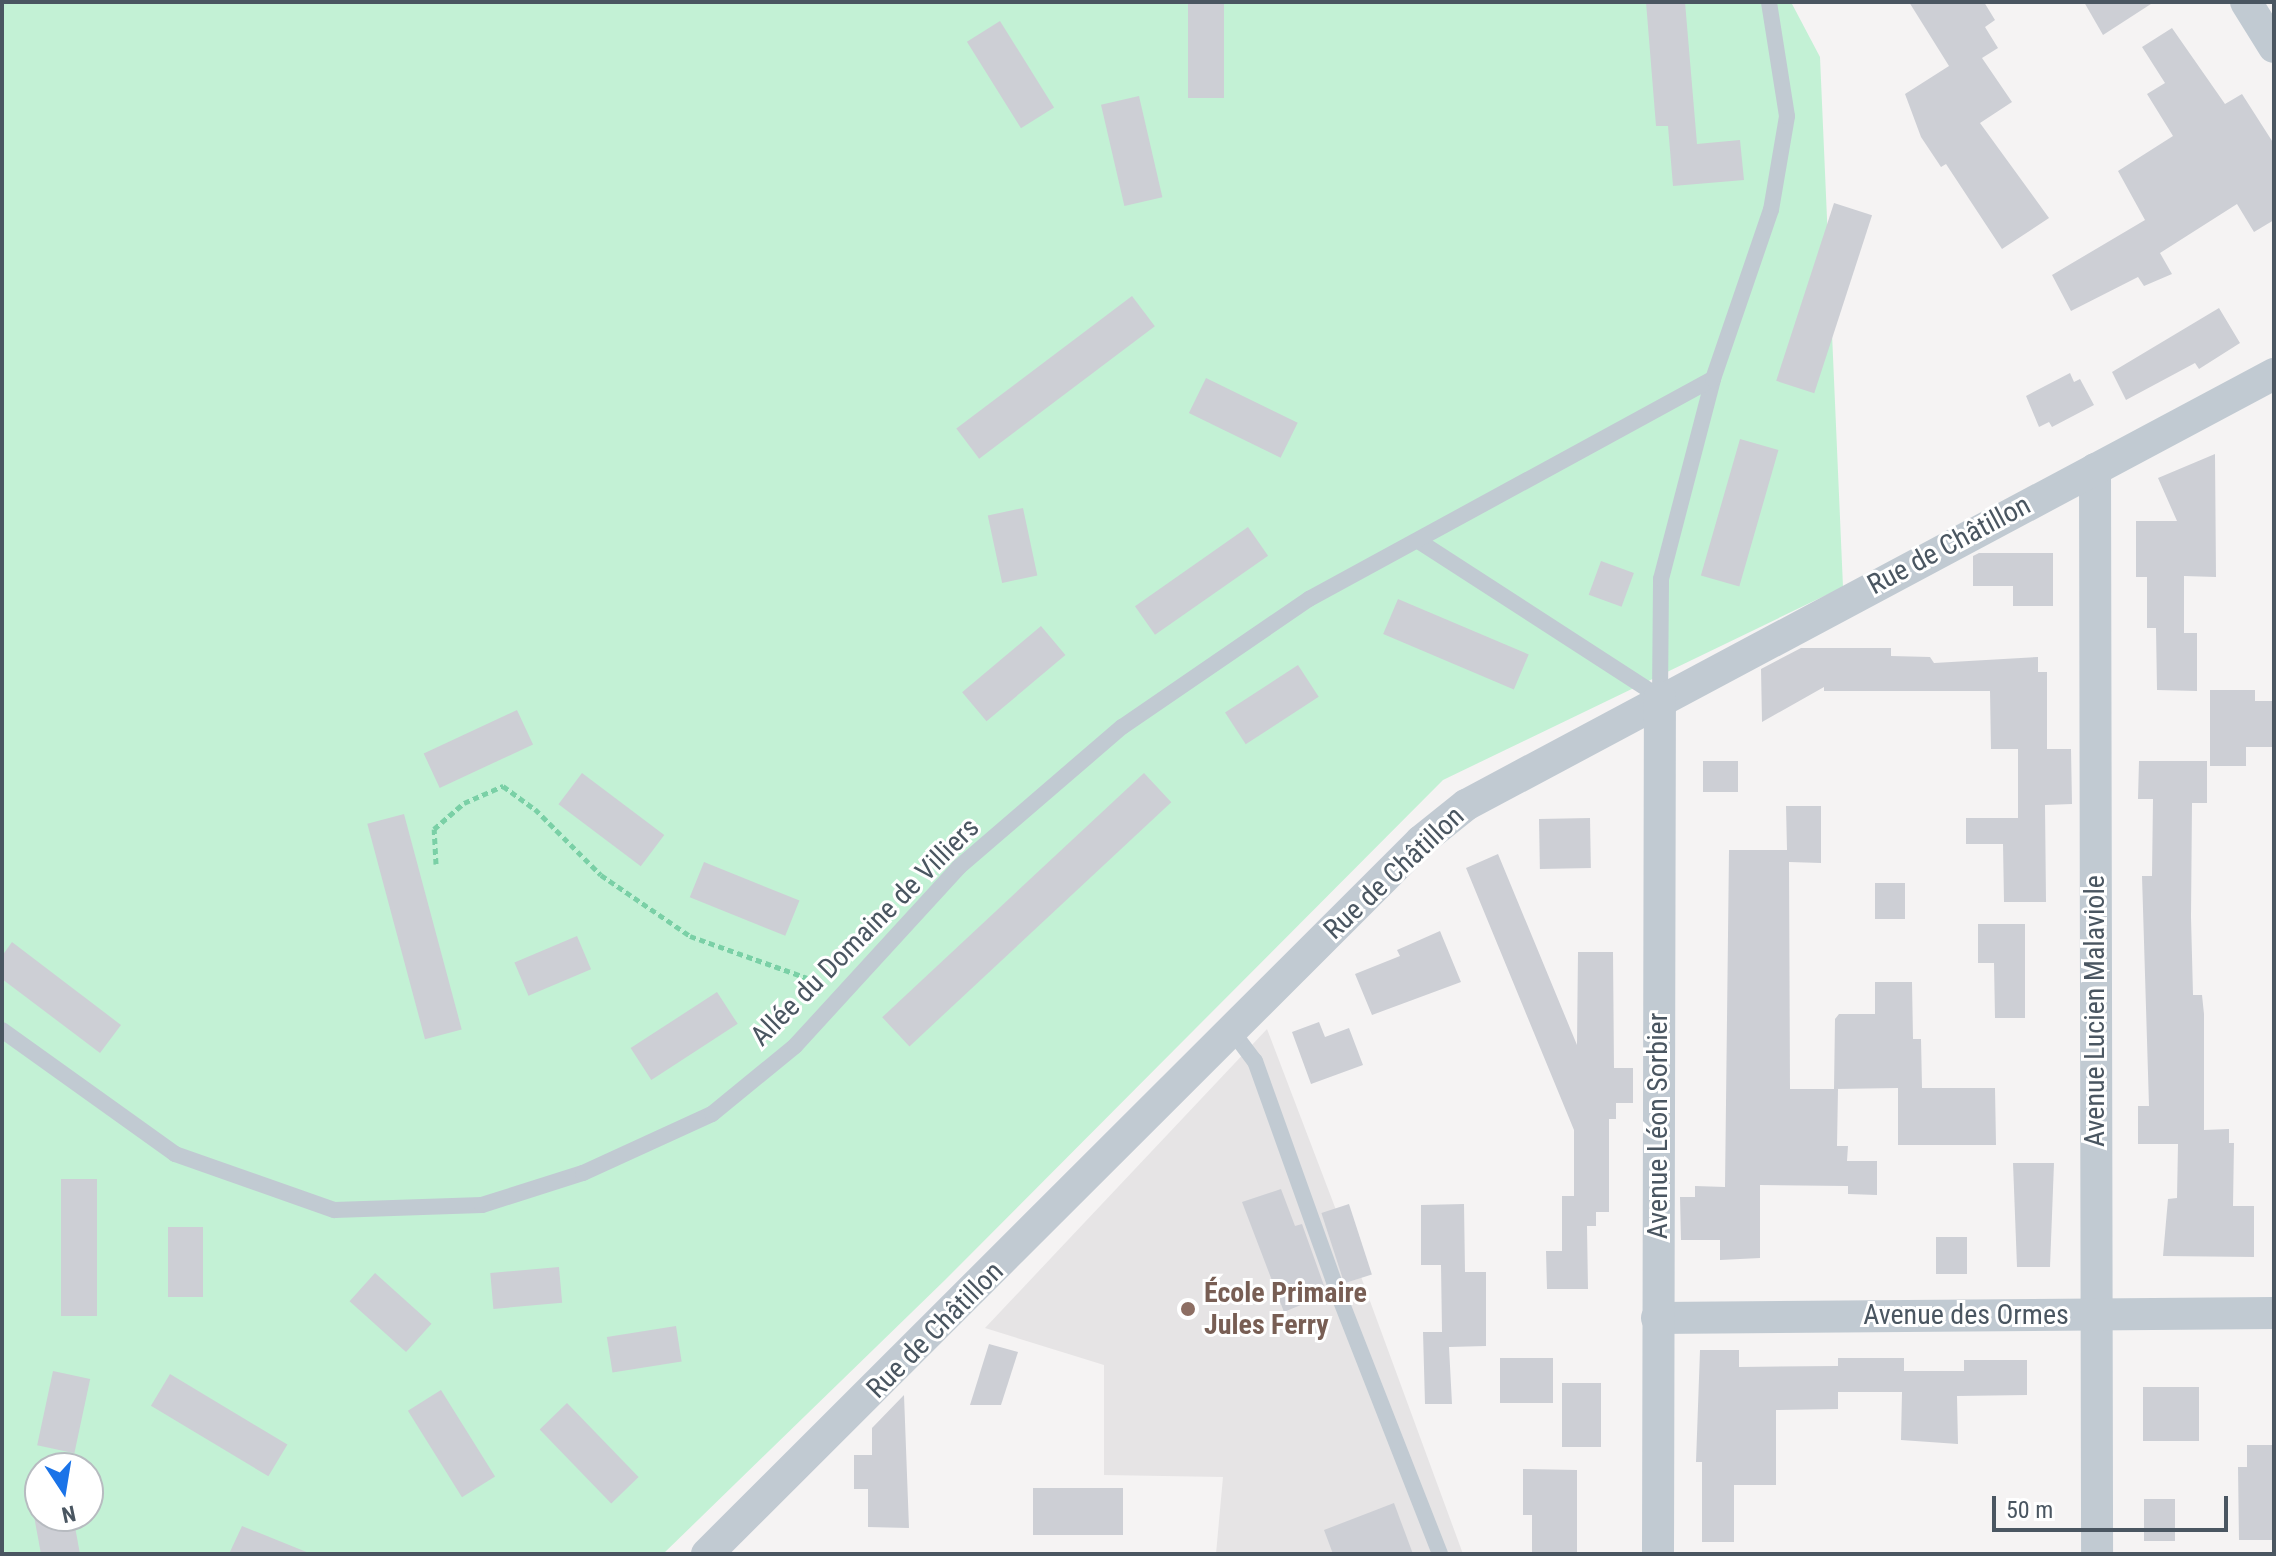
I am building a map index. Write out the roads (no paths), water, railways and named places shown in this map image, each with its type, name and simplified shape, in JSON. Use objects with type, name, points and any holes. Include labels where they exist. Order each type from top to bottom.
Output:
[{"type":"street","points":[[2246,2],[2274,47]]},
{"type":"street","name":"Rue de Châtillon","points":[[707,1554],[1421,841],[1466,805],[1660,697],[2274,374]]},
{"type":"street","name":"Avenue Lucien Malaviole","points":[[2095,469],[2097,1554]]},
{"type":"street","name":"Avenue Léon Sorbier","points":[[1658,1554],[1660,697]]},
{"type":"street","name":"Avenue des Ormes","points":[[1657,1318],[2274,1313]]},
{"type":"lane","points":[[1660,697],[1661,579],[1713,379],[1771,210],[1787,116],[1769,2]]},
{"type":"lane","name":"Allée du Domaine de Villiers","points":[[2,1030],[175,1154],[334,1210],[482,1205],[583,1173],[712,1114],[795,1046],[959,867],[1122,727],[1309,599],[1420,542],[1713,379]]},
{"type":"lane","points":[[1420,542],[1660,697]]},
{"type":"lane","points":[[1232,1031],[1255,1061],[1339,1296],[1440,1554]]},
{"type":"place","name":"École Primaire Jules Ferry","points":[[1188,1309]]}]
